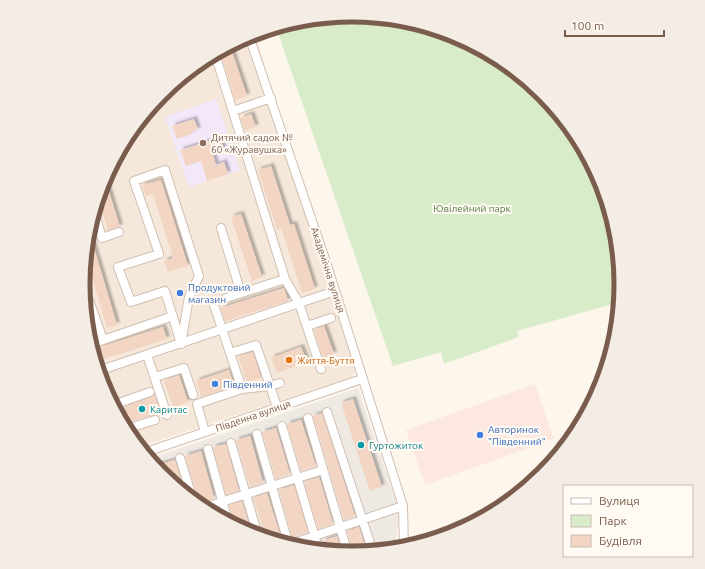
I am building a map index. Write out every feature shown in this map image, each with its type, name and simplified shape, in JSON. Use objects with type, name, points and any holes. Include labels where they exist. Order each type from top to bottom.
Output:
[{"type":"street","name":"Академічна вулиця","points":[[251,42],[335,291],[403,506],[404,542]]},
{"type":"street","points":[[217,60],[285,280],[299,303],[321,369]]},
{"type":"street","points":[[233,111],[271,98]]},
{"type":"street","points":[[165,170],[199,276],[189,297],[181,344],[165,291],[131,302],[118,267],[159,254],[134,181],[165,170]]},
{"type":"street","points":[[97,223],[102,238],[119,232]]},
{"type":"street","points":[[221,228],[241,293]]},
{"type":"street","points":[[226,298],[285,280]]},
{"type":"street","points":[[104,369],[335,291]]},
{"type":"street","points":[[213,302],[242,389]]},
{"type":"street","points":[[91,307],[103,340]]},
{"type":"street","points":[[97,342],[173,316]]},
{"type":"street","points":[[307,326],[331,318]]},
{"type":"street","points":[[230,353],[256,345],[277,407]]},
{"type":"street","points":[[147,355],[167,415]]},
{"type":"street","points":[[155,377],[184,368],[193,395]]},
{"type":"street","name":"Південна вулиця","points":[[149,450],[362,379]]},
{"type":"street","points":[[205,432],[197,404],[242,389],[270,386],[280,383]]},
{"type":"street","points":[[118,403],[150,392]]},
{"type":"street","points":[[327,412],[371,546]]},
{"type":"street","points":[[308,418],[346,547]]},
{"type":"street","points":[[132,427],[155,420]]},
{"type":"street","points":[[282,426],[317,545]]},
{"type":"street","points":[[257,434],[287,539]]},
{"type":"street","points":[[231,443],[256,528]]},
{"type":"street","points":[[208,450],[226,515]]},
{"type":"street","points":[[180,458],[190,491]]},
{"type":"street","points":[[211,505],[323,470]]},
{"type":"street","points":[[299,542],[403,506]]},
{"type":"shaded area","points":[[257,40],[357,367],[355,373],[350,378],[145,445],[125,416],[117,401],[99,352],[92,319],[90,284],[92,250],[104,200],[117,168],[125,153],[144,125],[155,111],[179,87],[221,57]]},
{"type":"shaded area","name":"Дитячий садок № 60 «Журавушка»","points":[[216,99],[240,170],[189,187],[165,117]]},
{"type":"shaded area","name":"Авторинок \"Південний\"","points":[[535,384],[554,439],[425,485],[406,430]]},
{"type":"shaded area","points":[[358,388],[400,513],[396,543],[352,547],[318,545],[268,533],[236,520],[207,503],[179,482],[154,457]]},
{"type":"green space","name":"Ювілейний парк","points":[[352,22],[387,24],[437,36],[469,49],[484,57],[512,76],[526,87],[550,111],[580,153],[601,200],[613,250],[615,284],[614,304],[517,331],[519,337],[444,364],[441,352],[393,366],[278,33],[318,24]]},
{"type":"building","points":[[232,51],[247,96],[235,100],[222,57]]},
{"type":"building","points":[[251,114],[256,127],[245,131],[241,118]]},
{"type":"building","points":[[194,119],[198,130],[192,132],[192,134],[177,139],[172,126]]},
{"type":"building","points":[[220,138],[224,151],[213,155],[216,165],[224,162],[228,174],[207,181],[201,161],[186,166],[180,150]]},
{"type":"building","points":[[271,166],[290,225],[294,224],[315,289],[302,293],[281,228],[277,230],[258,170]]},
{"type":"building","points":[[161,180],[188,266],[168,272],[164,261],[173,258],[153,194],[146,196],[142,185]]},
{"type":"building","points":[[108,189],[120,227],[108,230],[101,209]]},
{"type":"building","points":[[241,214],[262,277],[252,281],[231,217]]},
{"type":"building","points":[[93,244],[117,325],[107,328],[91,273]]},
{"type":"building","points":[[284,288],[288,301],[225,321],[221,308]]},
{"type":"building","points":[[324,326],[334,354],[323,358],[314,330]]},
{"type":"building","points":[[163,327],[167,339],[104,359],[100,347]]},
{"type":"building","name":"Життя-Буття","points":[[301,347],[307,362],[277,373],[271,358]]},
{"type":"building","points":[[253,352],[261,378],[247,383],[238,356]]},
{"type":"building","name":"Південний","points":[[229,370],[234,386],[201,397],[196,381]]},
{"type":"building","points":[[179,375],[188,402],[173,408],[164,380]]},
{"type":"building","name":"Каритас","points":[[155,395],[161,413],[129,422],[124,407]]},
{"type":"building","name":"Гуртожиток","points":[[353,399],[382,487],[370,491],[341,403]]},
{"type":"building","points":[[322,413],[355,516],[344,520],[313,416]]},
{"type":"building","points":[[301,420],[316,466],[301,471],[287,424]]},
{"type":"building","points":[[276,428],[290,474],[276,479],[262,432]]},
{"type":"building","points":[[250,436],[263,483],[250,487],[236,440]]},
{"type":"building","points":[[226,444],[239,491],[226,495],[213,447]]},
{"type":"building","points":[[201,451],[214,498],[205,502],[197,496],[185,456]]},
{"type":"building","points":[[175,460],[183,485],[179,482],[161,464]]},
{"type":"building","points":[[319,477],[333,524],[318,529],[304,482]]},
{"type":"building","points":[[294,485],[308,532],[292,538],[279,490]]},
{"type":"building","points":[[267,493],[281,537],[264,531],[253,498]]},
{"type":"building","points":[[242,501],[250,526],[232,518],[229,505]]},
{"type":"building","points":[[359,527],[365,546],[352,547],[347,531]]},
{"type":"building","points":[[337,536],[340,546],[324,545],[323,541]]},
{"type":"place","name":"Дитячий садок № 60 «Журавушка»","points":[[203,143]]},
{"type":"place","name":"Продуктовий магазин","points":[[180,293]]},
{"type":"place","name":"Життя-Буття","points":[[289,360]]},
{"type":"place","name":"Південний","points":[[215,384]]},
{"type":"place","name":"Каритас","points":[[142,409]]},
{"type":"place","name":"Авторинок \"Південний\"","points":[[480,435]]},
{"type":"place","name":"Гуртожиток","points":[[361,445]]}]
